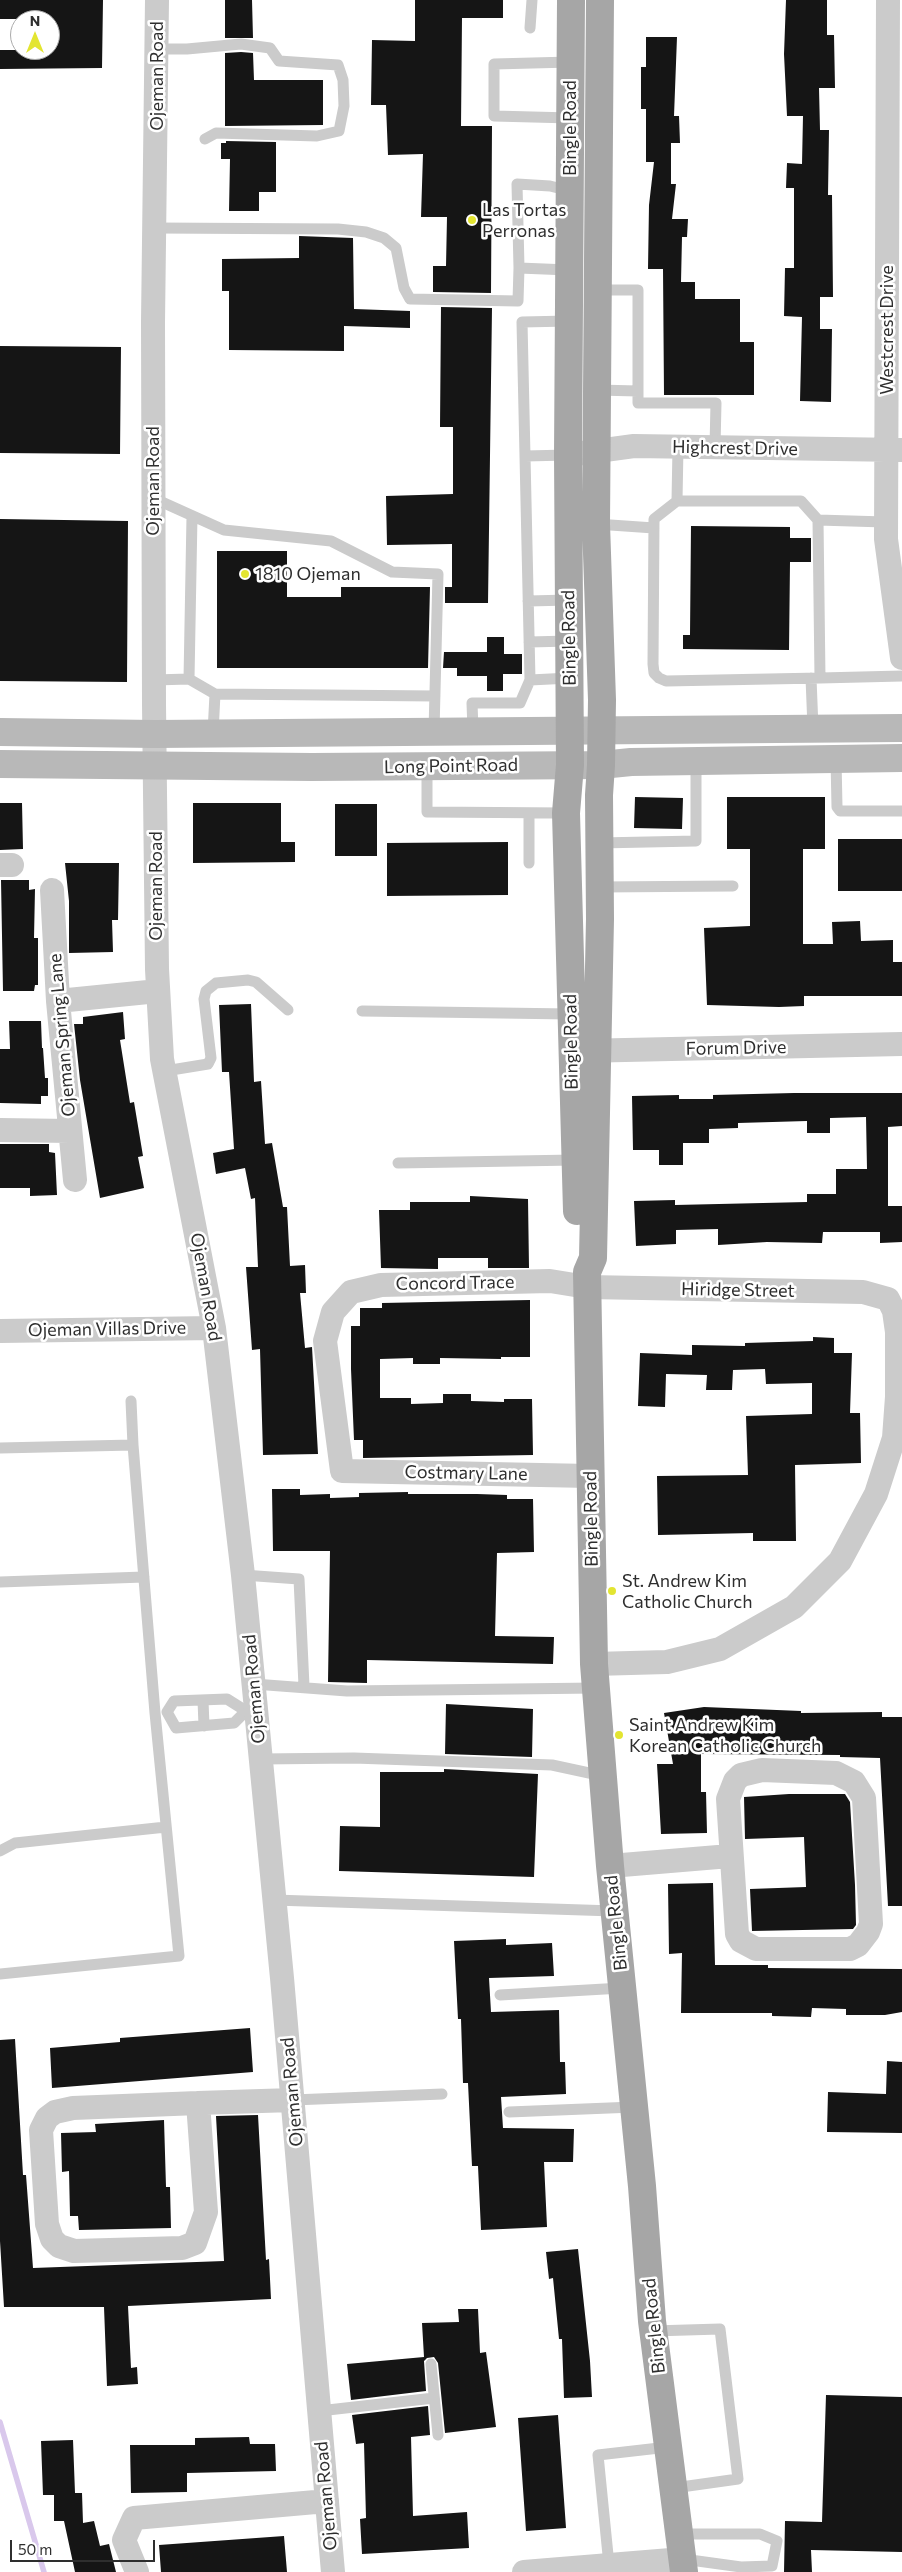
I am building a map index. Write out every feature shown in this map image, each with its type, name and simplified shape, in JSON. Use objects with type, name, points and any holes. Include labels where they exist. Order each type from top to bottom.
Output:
[{"type":"main road","name":"Bingle Road","points":[[571,0],[568,455],[570,765],[566,813],[570,1014],[584,1051],[593,1258],[587,1280],[595,1676],[614,1911],[654,2331],[682,2555]]},
{"type":"main road","name":"Bingle Road","points":[[587,1280],[578,1259],[574,1160],[600,888],[599,795],[601,729],[596,524],[600,0]]},
{"type":"main road","points":[[570,191],[599,192]]},
{"type":"main road","name":"Long Point Road","points":[[0,732],[155,734],[902,728]]},
{"type":"main road","points":[[350,732],[350,766]]},
{"type":"main road","name":"Long Point Road","points":[[0,764],[156,766],[601,765],[630,762],[902,758]]},
{"type":"street","name":"Ojeman Road","points":[[157,0],[154,228],[154,680],[158,992],[165,1071],[214,1328],[243,1575],[254,1684],[251,1711],[261,1759],[293,2100],[333,2572]]},
{"type":"street","name":"Westcrest Drive","points":[[888,0],[894,186],[894,450],[885,522],[897,589],[902,658]]},
{"type":"street","name":"Highcrest Drive","points":[[568,455],[634,446],[894,450]]},
{"type":"street","name":"Ojeman Spring Lane","points":[[52,890],[58,1001],[75,1180]]},
{"type":"street","points":[[58,1001],[158,992]]},
{"type":"street","name":"Forum Drive","points":[[584,1051],[902,1044]]},
{"type":"street","points":[[0,1130],[70,1131]]},
{"type":"street","name":"Hiridge Street","points":[[587,1280],[863,1292],[888,1299],[894,1311],[897,1332],[897,1397],[894,1438],[876,1494],[840,1561],[794,1607],[720,1649],[668,1662],[595,1676]]},
{"type":"street","name":"Concord Trace","points":[[342,1471],[325,1341],[333,1312],[351,1292],[381,1284],[587,1280]]},
{"type":"street","name":"Ojeman Villas Drive","points":[[0,1331],[214,1328]]},
{"type":"street","name":"Costmary Lane","points":[[342,1471],[590,1476]]},
{"type":"street","points":[[762,1770],[825,1772],[845,1776],[854,1782],[864,1798],[866,1808],[872,1913],[871,1924],[863,1939],[850,1949],[841,1950],[756,1949],[741,1941],[734,1926],[730,1856],[728,1799],[735,1781],[741,1775],[762,1770]]},
{"type":"street","points":[[610,1866],[730,1856]]},
{"type":"street","points":[[198,2103],[206,2212],[195,2243],[182,2248],[74,2251],[59,2246],[52,2239],[47,2224],[41,2130],[47,2118],[55,2112],[73,2108],[198,2103],[293,2100]]},
{"type":"street","points":[[137,2572],[124,2540],[134,2518],[327,2501]]},
{"type":"street","points":[[524,2572],[623,2567],[682,2555]]},
{"type":"lane","points":[[530,28],[532,0]]},
{"type":"lane","points":[[157,49],[187,49],[240,44],[270,48],[279,60],[338,65],[343,80],[344,106],[339,130],[317,136],[216,133],[205,138]]},
{"type":"lane","points":[[571,62],[494,64],[494,116],[571,118]]},
{"type":"lane","points":[[473,730],[472,703],[520,702],[530,680],[522,322],[518,301],[517,184],[550,186],[570,191]]},
{"type":"lane","points":[[154,228],[338,229],[366,232],[384,238],[396,248],[404,288],[410,299],[518,301]]},
{"type":"lane","points":[[519,268],[569,270]]},
{"type":"lane","points":[[598,290],[638,290],[638,403],[716,403],[715,447]]},
{"type":"lane","points":[[522,322],[569,321]]},
{"type":"lane","points":[[597,390],[638,391]]},
{"type":"lane","points":[[677,501],[678,447]]},
{"type":"lane","points":[[525,456],[568,455]]},
{"type":"lane","points":[[154,498],[224,530],[331,541],[392,572],[438,574],[434,731]]},
{"type":"lane","points":[[813,728],[816,678],[818,520],[801,501],[677,501],[654,519],[653,664],[654,673],[658,678],[666,681],[816,678],[902,676]]},
{"type":"lane","points":[[189,679],[192,516]]},
{"type":"lane","points":[[818,520],[885,522]]},
{"type":"lane","points":[[596,524],[654,528]]},
{"type":"lane","points":[[528,601],[569,600]]},
{"type":"lane","points":[[529,642],[570,641]]},
{"type":"lane","points":[[530,680],[570,678]]},
{"type":"lane","points":[[154,680],[189,679],[215,694],[435,696]]},
{"type":"lane","points":[[213,733],[215,694]]},
{"type":"lane","points":[[836,759],[837,807],[840,811],[902,811]]},
{"type":"lane","points":[[599,843],[696,841],[696,761]]},
{"type":"lane","points":[[427,766],[427,812],[566,813]]},
{"type":"lane","points":[[529,863],[530,813]]},
{"type":"lane","points":[[600,888],[733,886]]},
{"type":"lane","points":[[165,1071],[208,1064],[211,1058],[204,998],[206,990],[216,983],[248,980],[256,982],[288,1010]]},
{"type":"lane","points":[[362,1011],[570,1014]]},
{"type":"lane","points":[[398,1163],[574,1160]]},
{"type":"lane","points":[[0,1974],[179,1956],[166,1827],[161,1713],[144,1577],[131,1401]]},
{"type":"lane","points":[[0,1448],[133,1445]]},
{"type":"lane","points":[[243,1575],[299,1579],[304,1686]]},
{"type":"lane","points":[[0,1582],[144,1577]]},
{"type":"lane","points":[[254,1684],[304,1686],[347,1691],[595,1676]]},
{"type":"lane","points":[[227,1699],[251,1711],[234,1723],[176,1728],[161,1713],[174,1701],[227,1699]]},
{"type":"lane","points":[[203,1700],[204,1726]]},
{"type":"lane","points":[[261,1759],[354,1758],[552,1765],[602,1776]]},
{"type":"lane","points":[[0,1851],[15,1843],[166,1827]]},
{"type":"lane","points":[[274,1900],[614,1911]]},
{"type":"lane","points":[[500,1995],[622,1988]]},
{"type":"lane","points":[[293,2100],[442,2094]]},
{"type":"lane","points":[[509,2112],[634,2107]]},
{"type":"lane","points":[[654,2331],[720,2330],[738,2479],[674,2488]]},
{"type":"lane","points":[[431,2364],[438,2435]]},
{"type":"lane","points":[[319,2411],[434,2398]]},
{"type":"lane","points":[[623,2567],[598,2455],[668,2447]]},
{"type":"lane","points":[[760,2534],[777,2541],[772,2566],[740,2567],[682,2555],[760,2534]]},
{"type":"building","points":[[0,0],[103,0],[102,68],[0,69],[0,50],[10,50],[10,60],[60,60],[60,10],[10,10],[10,19],[0,19]]},
{"type":"building","points":[[225,0],[252,0],[253,38],[225,38]]},
{"type":"building","points":[[415,0],[503,0],[503,18],[462,18],[461,126],[492,126],[491,293],[433,292],[433,266],[446,266],[447,217],[421,217],[423,154],[388,155],[386,105],[371,105],[372,40],[415,41]]},
{"type":"building","points":[[786,0],[827,0],[827,35],[834,35],[835,88],[819,88],[820,130],[829,130],[828,195],[832,195],[833,297],[820,297],[820,329],[832,329],[831,402],[800,401],[802,317],[784,316],[785,268],[794,268],[794,188],[786,188],[787,163],[802,164],[803,116],[787,116],[784,54]]},
{"type":"building","points":[[646,37],[677,37],[674,116],[679,116],[680,143],[671,143],[671,184],[676,184],[672,219],[688,219],[687,237],[682,237],[681,282],[695,282],[695,299],[740,299],[740,342],[754,342],[754,395],[664,395],[663,269],[648,269],[649,205],[654,162],[646,162],[646,109],[641,109],[641,67],[646,67]]},
{"type":"building","points":[[225,53],[253,53],[254,80],[323,80],[323,125],[225,126]]},
{"type":"building","points":[[226,141],[276,142],[276,192],[259,192],[259,211],[229,211],[230,159],[221,159],[221,143],[226,143]]},
{"type":"building","points":[[299,236],[353,238],[354,309],[410,311],[410,328],[344,326],[344,351],[229,350],[229,291],[222,291],[222,259],[299,258]]},
{"type":"building","points":[[441,307],[492,308],[488,603],[445,603],[445,587],[452,587],[452,544],[387,545],[386,496],[453,494],[453,427],[440,427]]},
{"type":"building","points":[[0,346],[121,347],[120,454],[0,453]]},
{"type":"building","points":[[0,519],[128,521],[127,682],[0,681]]},
{"type":"building","points":[[691,526],[790,527],[790,538],[811,538],[811,562],[790,562],[789,650],[683,649],[683,635],[690,635]]},
{"type":"building","points":[[217,551],[287,551],[287,597],[341,597],[341,587],[430,587],[428,668],[217,668]]},
{"type":"building","points":[[487,637],[504,637],[504,654],[522,654],[522,674],[503,674],[503,691],[487,691],[487,676],[457,676],[457,668],[443,668],[444,652],[487,652]]},
{"type":"building","points":[[635,797],[683,798],[682,829],[634,828]]},
{"type":"building","points":[[727,797],[825,797],[825,849],[803,849],[803,944],[833,944],[832,922],[860,921],[861,941],[893,940],[893,962],[902,962],[902,996],[804,996],[804,1006],[707,1005],[704,928],[750,926],[750,849],[727,849]]},
{"type":"building","points":[[0,803],[22,803],[23,849],[0,850]]},
{"type":"building","points":[[193,803],[281,803],[281,842],[295,842],[295,862],[193,863]]},
{"type":"building","points":[[335,804],[377,804],[377,856],[335,856]]},
{"type":"building","points":[[838,839],[902,839],[902,891],[838,891]]},
{"type":"building","points":[[508,842],[508,895],[387,896],[387,843]]},
{"type":"building","points":[[65,863],[119,863],[118,920],[112,920],[113,952],[69,953],[69,901]]},
{"type":"building","points":[[1,880],[29,880],[29,890],[35,889],[34,938],[38,938],[38,985],[35,985],[34,991],[3,991]]},
{"type":"building","points":[[251,1004],[254,1082],[261,1081],[265,1144],[272,1143],[283,1207],[287,1207],[290,1266],[305,1265],[306,1293],[300,1293],[305,1348],[312,1347],[318,1454],[263,1455],[260,1349],[252,1350],[246,1267],[258,1267],[255,1198],[251,1199],[245,1168],[216,1174],[213,1153],[234,1149],[229,1072],[222,1072],[219,1005]]},
{"type":"building","points":[[123,1012],[125,1039],[120,1040],[130,1103],[134,1102],[143,1156],[138,1157],[144,1188],[100,1198],[80,1080],[74,1024],[83,1024],[83,1017]]},
{"type":"building","points":[[9,1021],[41,1021],[45,1078],[48,1078],[48,1096],[41,1096],[41,1104],[0,1103],[0,1049],[10,1049]]},
{"type":"building","points":[[902,1093],[902,1126],[888,1127],[888,1206],[902,1206],[902,1242],[880,1243],[880,1232],[823,1232],[822,1243],[767,1242],[718,1245],[718,1229],[676,1230],[676,1244],[636,1246],[634,1201],[675,1200],[675,1205],[807,1202],[807,1194],[836,1194],[836,1169],[867,1169],[866,1117],[830,1118],[830,1133],[807,1133],[807,1121],[738,1123],[738,1128],[709,1129],[709,1143],[683,1143],[683,1165],[659,1165],[659,1150],[633,1150],[632,1096],[679,1095],[679,1099],[713,1099],[713,1095]]},
{"type":"building","points":[[0,1144],[49,1144],[49,1152],[55,1153],[57,1195],[30,1196],[30,1188],[0,1188]]},
{"type":"building","points":[[470,1196],[528,1199],[529,1268],[488,1268],[488,1258],[438,1258],[438,1269],[381,1268],[379,1210],[410,1210],[410,1202],[470,1202]]},
{"type":"building","points":[[530,1300],[530,1357],[501,1357],[501,1359],[440,1358],[440,1364],[413,1364],[413,1358],[380,1359],[380,1398],[411,1398],[411,1404],[443,1403],[443,1394],[471,1394],[471,1401],[504,1402],[504,1399],[532,1399],[533,1455],[363,1458],[363,1440],[354,1440],[351,1369],[351,1326],[360,1326],[360,1308],[382,1308],[382,1303]]},
{"type":"building","points":[[813,1337],[834,1338],[834,1353],[852,1353],[850,1413],[860,1413],[861,1463],[795,1465],[796,1541],[753,1541],[753,1533],[658,1535],[657,1476],[748,1475],[746,1416],[812,1414],[812,1383],[766,1384],[765,1369],[733,1370],[732,1390],[706,1390],[707,1375],[666,1374],[665,1407],[638,1406],[640,1353],[692,1355],[692,1345],[745,1346],[745,1343],[813,1341]]},
{"type":"building","points":[[272,1489],[300,1489],[300,1495],[330,1494],[330,1498],[359,1497],[359,1493],[408,1492],[408,1494],[507,1495],[507,1499],[533,1499],[534,1552],[497,1553],[495,1636],[554,1637],[553,1664],[367,1660],[367,1683],[328,1682],[330,1551],[273,1551]]},
{"type":"building","points":[[446,1704],[533,1709],[532,1757],[445,1754]]},
{"type":"building","points":[[704,1707],[801,1711],[801,1713],[882,1712],[882,1717],[902,1717],[902,1906],[888,1906],[880,1758],[840,1757],[840,1755],[701,1754],[701,1792],[706,1792],[707,1833],[661,1834],[657,1764],[673,1764],[664,1713]]},
{"type":"building","points":[[444,1769],[538,1774],[534,1877],[339,1871],[340,1826],[380,1827],[380,1772],[444,1772]]},
{"type":"building","points":[[789,1794],[845,1794],[850,1802],[856,1925],[853,1929],[752,1931],[750,1889],[806,1887],[804,1837],[745,1839],[744,1797]]},
{"type":"building","points":[[713,1883],[715,1965],[768,1965],[768,1968],[902,1969],[902,2012],[885,2015],[846,2015],[846,2009],[812,2008],[811,2017],[772,2016],[772,2013],[681,2013],[682,1953],[669,1954],[668,1884]]},
{"type":"building","points":[[506,1939],[506,1945],[552,1943],[554,1976],[489,1978],[491,2012],[559,2010],[560,2062],[565,2062],[566,2094],[501,2097],[503,2128],[574,2129],[573,2162],[544,2162],[547,2227],[481,2230],[478,2166],[472,2166],[468,2083],[463,2083],[461,2019],[458,2019],[454,1941]]},
{"type":"building","points":[[250,2028],[253,2072],[52,2088],[50,2048],[120,2042],[120,2038]]},
{"type":"building","points":[[15,2039],[23,2175],[26,2175],[33,2268],[224,2261],[216,2116],[258,2115],[266,2260],[269,2259],[271,2299],[128,2306],[131,2368],[137,2367],[138,2384],[107,2386],[104,2307],[4,2307],[0,2241],[0,2040]]},
{"type":"building","points":[[887,2061],[902,2062],[902,2133],[827,2132],[828,2092],[886,2094]]},
{"type":"building","points":[[164,2120],[166,2187],[170,2187],[171,2228],[79,2230],[78,2216],[70,2216],[69,2171],[62,2172],[61,2133],[96,2132],[95,2124]]},
{"type":"building","points":[[578,2249],[592,2397],[564,2398],[562,2339],[559,2339],[553,2278],[549,2279],[546,2252]]},
{"type":"building","points":[[458,2309],[478,2309],[480,2353],[486,2352],[496,2427],[445,2433],[438,2363],[434,2357],[427,2358],[424,2361],[426,2391],[351,2400],[347,2364],[424,2357],[422,2323],[459,2322]]},
{"type":"building","points":[[826,2395],[902,2397],[902,2552],[811,2550],[812,2572],[784,2572],[785,2521],[822,2522]]},
{"type":"building","points":[[428,2406],[430,2435],[411,2437],[413,2516],[467,2512],[469,2548],[362,2554],[360,2519],[366,2518],[364,2443],[356,2444],[352,2415]]},
{"type":"building","points":[[558,2415],[566,2528],[526,2531],[518,2418]]},
{"type":"building","points":[[249,2437],[250,2444],[275,2444],[276,2471],[187,2473],[187,2492],[131,2493],[130,2445],[195,2445],[195,2438]]},
{"type":"building","points":[[73,2440],[75,2493],[82,2493],[83,2523],[94,2521],[100,2546],[109,2544],[116,2572],[75,2572],[64,2521],[54,2521],[54,2495],[43,2495],[41,2441]]},
{"type":"building","points":[[284,2536],[287,2572],[161,2572],[159,2545]]},
{"type":"waterway","points":[[0,2422],[44,2572]]},
{"type":"place","name":"Las Tortas Perronas","points":[[472,220]]},
{"type":"place","name":"1810 Ojeman","points":[[245,574]]},
{"type":"place","name":"St. Andrew Kim Catholic Church","points":[[612,1591]]},
{"type":"place","name":"Saint Andrew Kim Korean Catholic Church","points":[[619,1735]]}]
